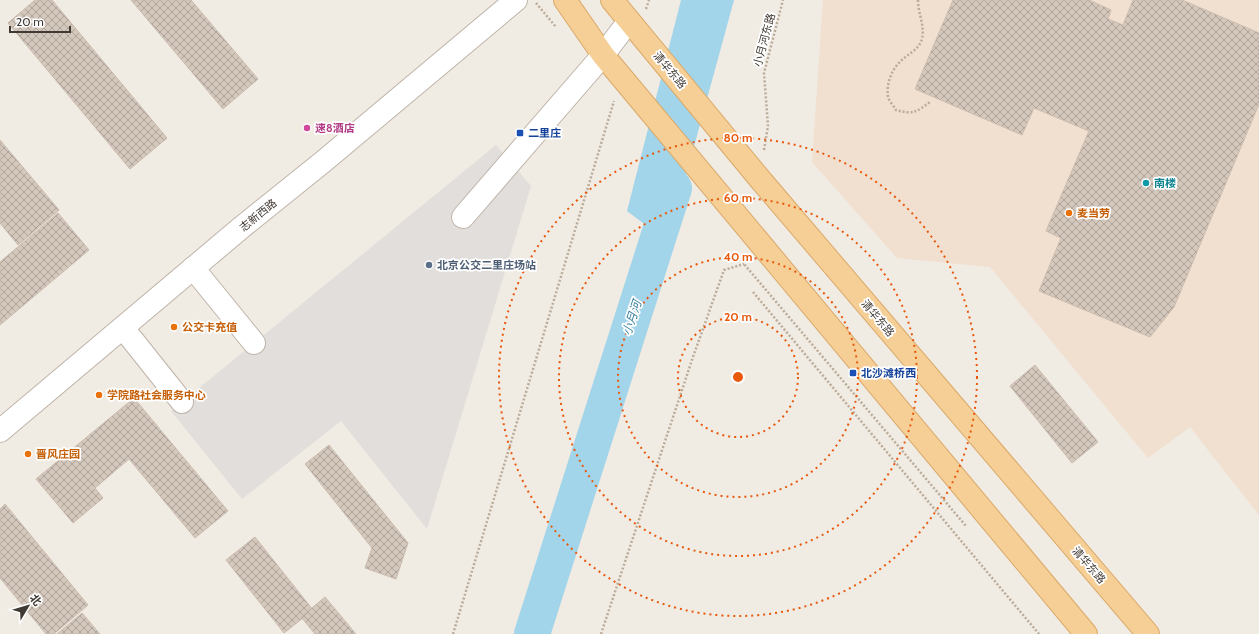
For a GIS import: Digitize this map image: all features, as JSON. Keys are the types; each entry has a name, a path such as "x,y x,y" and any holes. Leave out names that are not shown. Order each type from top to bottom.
{"main road":[{"path":"565,0 603,55 1086,634"},
{"name":"清华东路","path":"612,0 759,178 1148,634"}],"street":[{"name":"志新西路","path":"0,431 193,268 324,161 516,0"},
{"path":"463,217 603,55 633,26"},
{"path":"193,268 254,344"},
{"path":"123,328 182,402"}],"path":[{"path":"633,26 649,0"},
{"name":"小月河东路","path":"759,178 768,126 764,73 783,0"},
{"path":"918,0 923,22 922,40 915,51 902,59 894,69 888,83 888,98 896,110 909,113 919,110 930,102"},
{"path":"454,634 622,77"},
{"path":"742,252 744,264 970,531"},
{"path":"601,634 693,356 724,270 744,264"},
{"path":"753,292 1039,634"}],"shaded area":[{"path":"823,0 1259,0 1259,515 1190,427 1148,458 990,267 897,258 812,162"},
{"name":"北京公交二里庄场站","path":"496,145 531,186 427,529 341,421 242,499 171,411"}],"water":[{"path":"681,0 734,0 668,242 627,211"}],"building":[{"path":"35,0 52,0 167,138 130,169 8,23"},
{"path":"131,0 191,0 258,79 223,109"},
{"name":"南楼","path":"953,0 1089,0 1111,10 1108,19 1123,25 1133,0 1182,0 1259,33 1259,104 1174,307 1150,337 1039,291 1061,238 1046,231 1089,131 1034,108 1022,135 915,89"},
{"path":"0,140 59,210 18,245 0,223"},
{"path":"58,213 89,250 0,325 0,262"},
{"path":"1035,365 1098,442 1072,463 1010,386"},
{"path":"134,398 228,511 195,538 129,459 95,488 103,498 73,523 36,479"},
{"path":"329,445 408,543 396,579 365,568 372,548 305,464"},
{"path":"5,504 88,605 54,634 46,634 0,578 0,509"},
{"path":"255,537 313,610 284,633 226,560"},
{"path":"325,597 356,634 315,634 301,617"},
{"path":"82,613 100,634 57,634"}],"waterway":[{"name":"小月河","path":"532,634 674,188"}],"place":[{"name":"速8酒店","path":"307,128"},
{"name":"二里庄","path":"520,133"},
{"name":"南楼","path":"1146,183"},
{"name":"麦当劳","path":"1069,213"},
{"name":"北京公交二里庄场站","path":"429,265"},
{"name":"公交卡充值","path":"174,327"},
{"name":"北沙滩桥西","path":"853,373"},
{"name":"学院路社会服务中心","path":"99,395"},
{"name":"晋风庄园","path":"28,454"}]}
